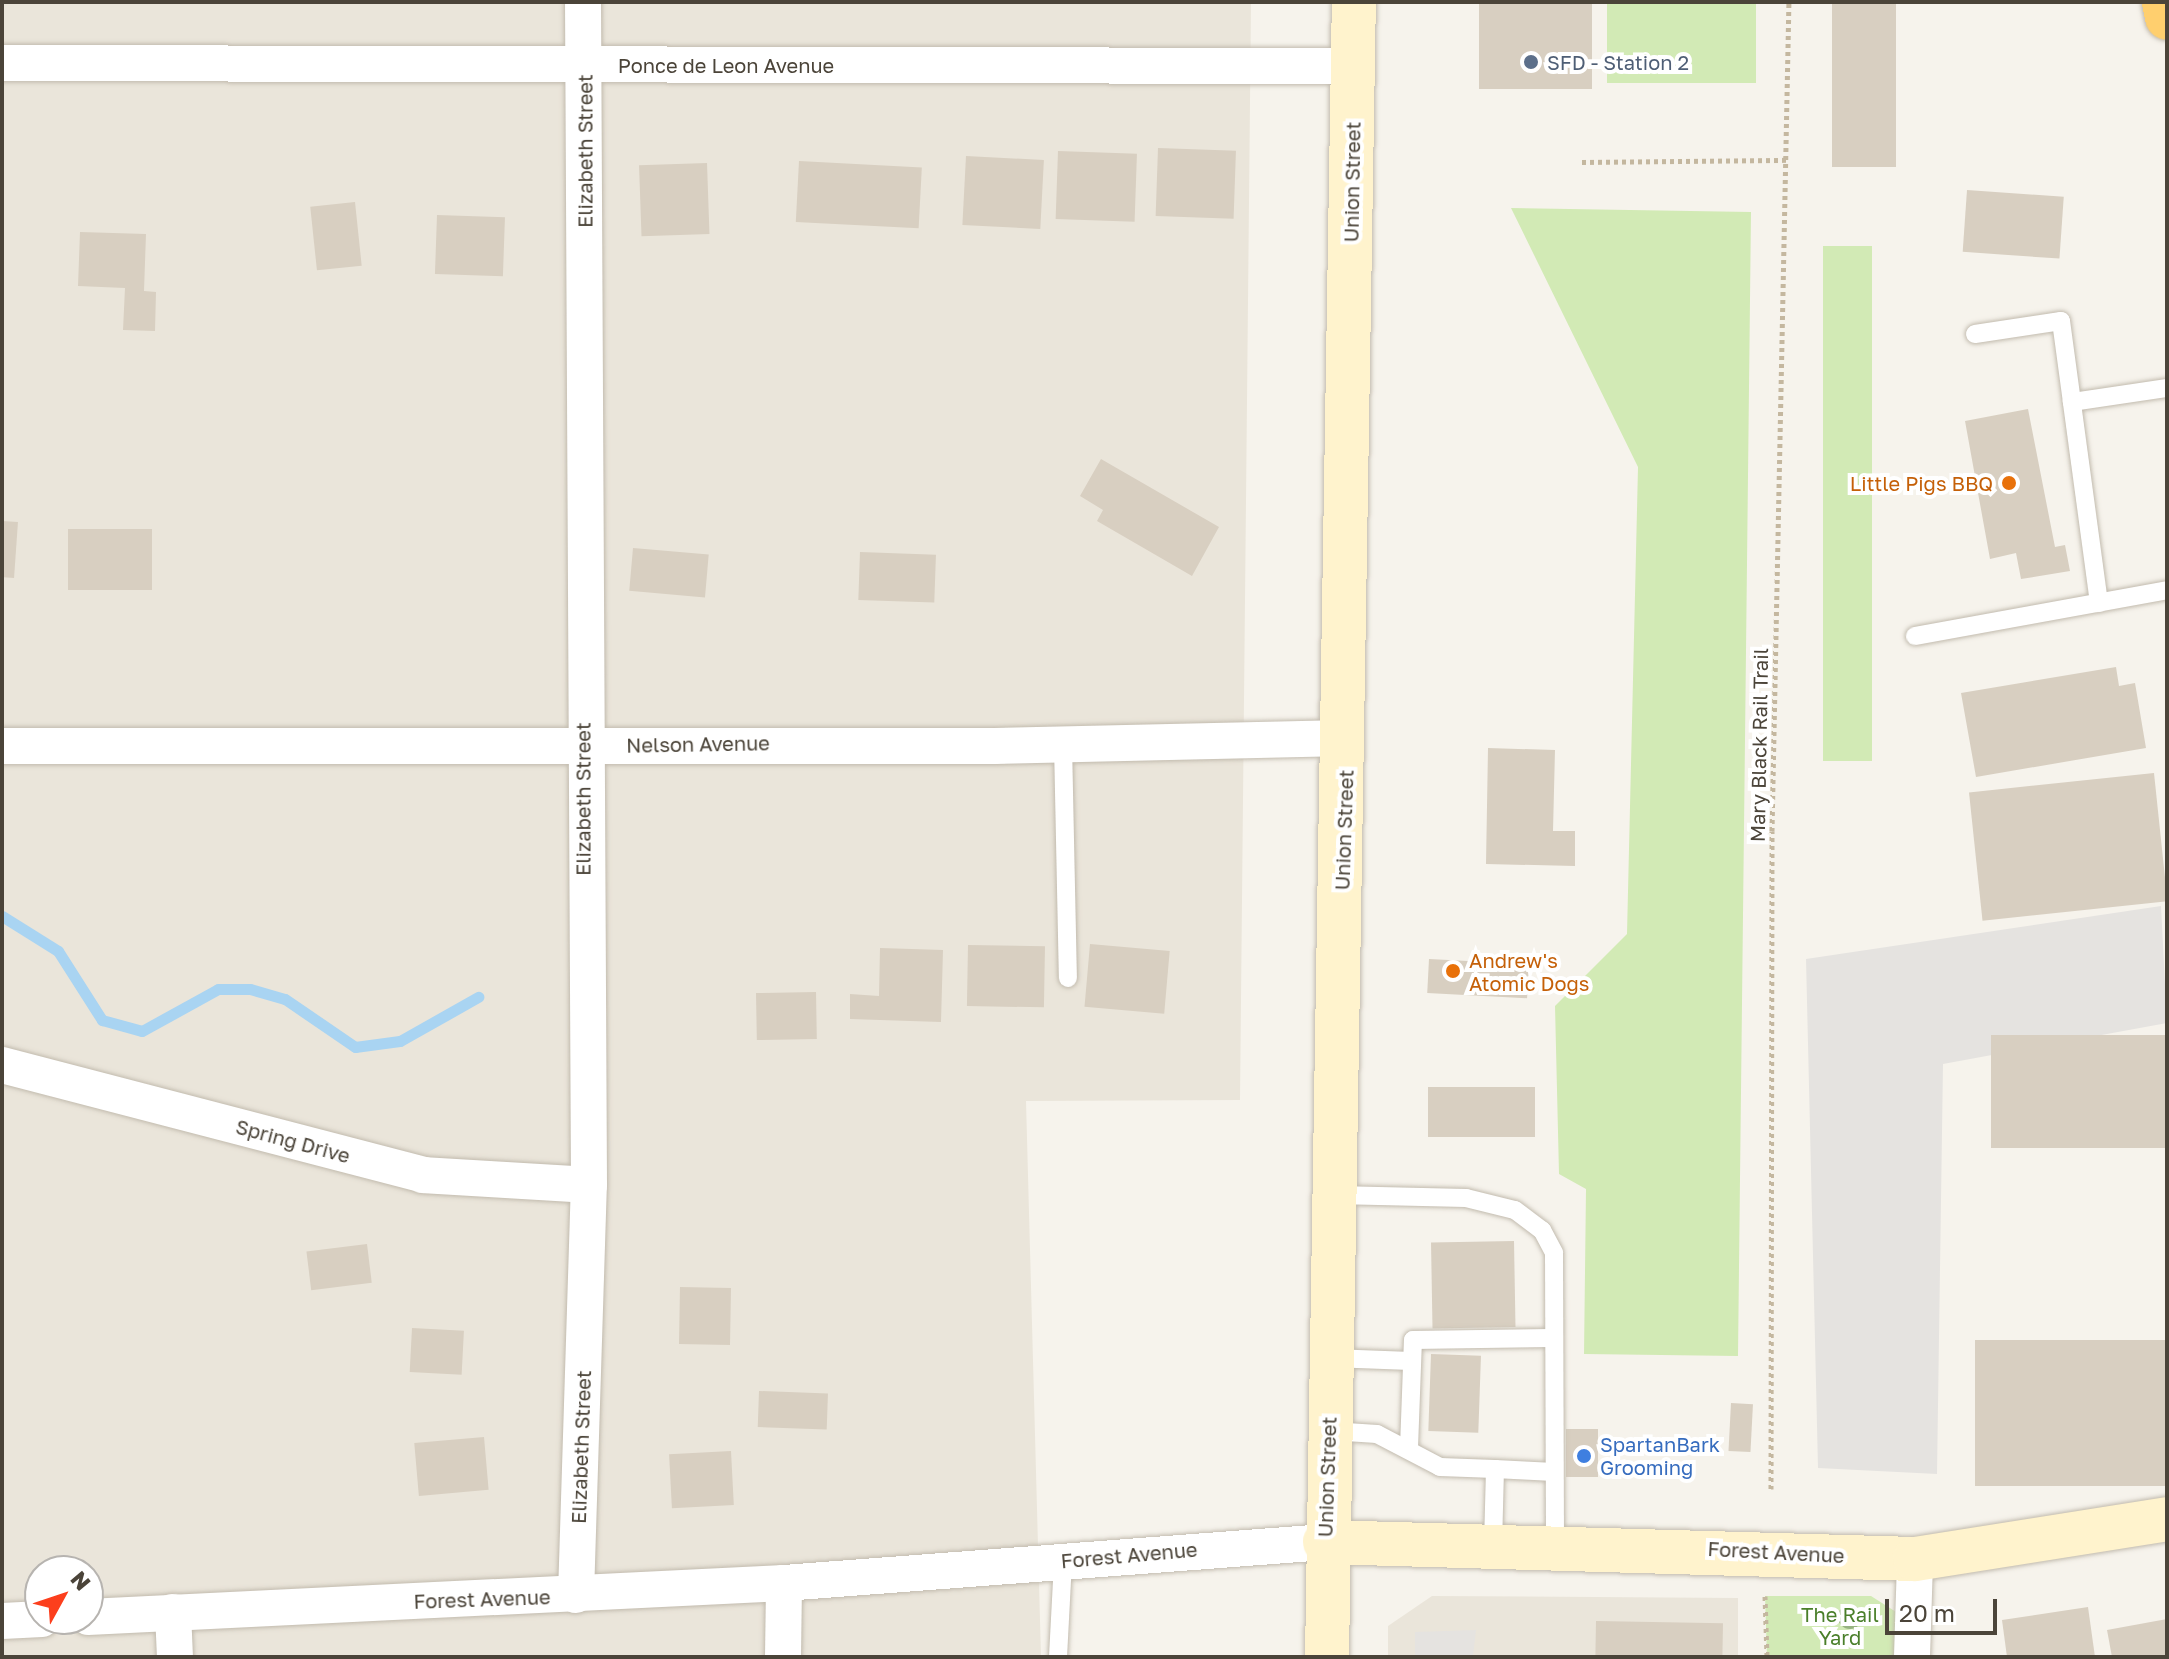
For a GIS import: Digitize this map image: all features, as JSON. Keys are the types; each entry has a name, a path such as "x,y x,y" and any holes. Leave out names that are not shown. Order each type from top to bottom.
{"highway":[{"path":"2164,2 2167,18"}],"main road":[{"name":"Union Street","path":"1327,1657 1325,1542 1346,738 1354,2"},
{"name":"Forest Avenue","path":"1325,1542 1555,1546 1915,1559 2167,1519"}],"street":[{"name":"Elizabeth Street","path":"576,1595 589,1185 583,745 583,2"},
{"name":"Ponce de Leon Avenue","path":"2,63 1353,66"},
{"name":"Nelson Avenue","path":"2,746 1063,744 1346,738"},
{"name":"Spring Drive","path":"2,1065 423,1175 589,1185"},
{"name":"Forest Avenue","path":"104,1616 784,1583 1325,1542"},
{"path":"1912,1657 1915,1559"},
{"path":"783,1657 784,1583"},
{"path":"173,1612 175,1657"},
{"path":"2,1621 24,1620"}],"lane":[{"path":"1975,334 2061,321 2099,603"},
{"path":"2072,402 2167,388"},
{"path":"1915,636 2167,590"},
{"path":"1063,744 1068,978"},
{"path":"1335,1195 1466,1198 1515,1210 1542,1230 1554,1253 1550,1338 1555,1546"},
{"path":"1409,1448 1411,1361 1421,1335 1550,1338"},
{"path":"1331,1358 1411,1361"},
{"path":"1328,1431 1377,1434 1409,1448 1440,1467 1554,1472"},
{"path":"1493,1546 1495,1469"},
{"path":"1058,1657 1063,1561"}],"path":[{"name":"Mary Black Rail Trail","path":"1771,1489 1772,831 1789,2"},
{"path":"1582,162 1788,160"},
{"path":"1765,1596 1767,1657"}],"shaded area":[{"path":"2,2 1251,2 1240,1100 1026,1101 1041,1657 2,1657"},
{"path":"2161,906 2167,1023 1943,1064 1937,1474 1818,1468 1806,959"},
{"path":"1432,1596 1738,1598 1738,1657 1388,1657 1388,1626"},
{"path":"1476,1630 1473,1656 1565,1657 1415,1657 1415,1632"}],"green space":[{"path":"1607,2 1756,2 1756,83 1607,83"},
{"path":"1511,208 1751,212 1738,1356 1584,1354 1586,1189 1559,1174 1555,1006 1627,934 1638,467"},
{"path":"1823,246 1872,246 1872,761 1823,761"},
{"name":"The Rail Yard","path":"1765,1596 1871,1596 1915,1624 1912,1657 1767,1657"}],"building":[{"name":"SFD - Station 2","path":"1479,2 1592,2 1592,89 1479,89"},
{"path":"1832,2 1896,2 1896,167 1832,167"},
{"path":"1158,148 1236,151 1234,219 1156,216"},
{"path":"1058,151 1137,154 1135,222 1056,219"},
{"path":"966,156 1044,160 1040,229 962,225"},
{"path":"799,161 922,167 919,228 796,222"},
{"path":"707,163 709,234 642,236 639,165"},
{"path":"1967,190 2064,197 2059,259 1963,252"},
{"path":"355,202 362,266 317,270 310,207"},
{"path":"437,215 505,217 503,276 435,274"},
{"path":"80,232 146,234 144,291 156,292 155,331 123,330 125,288 78,286"},
{"name":"Little Pigs BBQ","path":"2028,409 2055,547 2065,545 2070,571 2021,579 2016,553 1990,559 1965,421"},
{"path":"1101,459 1219,527 1192,576 1097,521 1103,510 1080,496"},
{"path":"2,521 18,522 14,578 2,577"},
{"path":"68,529 152,529 152,590 68,590"},
{"path":"633,548 709,555 705,597 629,591"},
{"path":"860,552 936,555 934,603 858,600"},
{"path":"2116,667 2119,686 2135,683 2146,748 1976,777 1961,693"},
{"path":"1488,748 1555,750 1553,831 1575,831 1575,866 1486,864"},
{"path":"2154,773 2167,901 1983,921 1969,792"},
{"path":"1090,944 1170,951 1164,1014 1085,1007"},
{"path":"968,945 1045,946 1044,1007 967,1006"},
{"path":"880,948 943,950 941,1022 850,1019 850,994 879,996"},
{"path":"1429,959 1529,964 1527,998 1427,993"},
{"path":"816,992 817,1039 757,1040 756,993"},
{"path":"1991,1035 2167,1035 2167,1148 1991,1148"},
{"path":"1428,1087 1535,1087 1535,1137 1428,1137"},
{"path":"1514,1241 1516,1327 1433,1328 1431,1242"},
{"path":"367,1244 372,1283 311,1290 306,1251"},
{"path":"680,1287 731,1288 730,1345 679,1344"},
{"path":"412,1328 464,1331 462,1375 410,1372"},
{"path":"1975,1340 2167,1340 2167,1486 1975,1486"},
{"path":"1431,1354 1481,1356 1478,1433 1428,1431"},
{"path":"759,1391 828,1393 827,1429 758,1427"},
{"path":"1731,1403 1753,1404 1750,1452 1728,1451"},
{"path":"1566,1429 1598,1429 1598,1477 1566,1477"},
{"path":"484,1437 489,1490 419,1496 414,1443"},
{"path":"731,1451 734,1505 672,1508 669,1454"},
{"path":"2088,1607 2095,1657 2007,1657 2002,1620"},
{"path":"2167,1619 2167,1657 2112,1657 2107,1630"},
{"path":"1596,1621 1723,1623 1722,1657 1595,1657"}],"waterway":[{"path":"2,916 58,951 102,1020 142,1031 218,989 250,989 285,999 355,1047 400,1041 478,997"}],"place":[{"name":"SFD - Station 2","path":"1531,62"},
{"name":"Little Pigs BBQ","path":"2009,483"},
{"name":"Andrew's Atomic Dogs","path":"1453,971"},
{"name":"SpartanBark Grooming","path":"1584,1456"}]}
